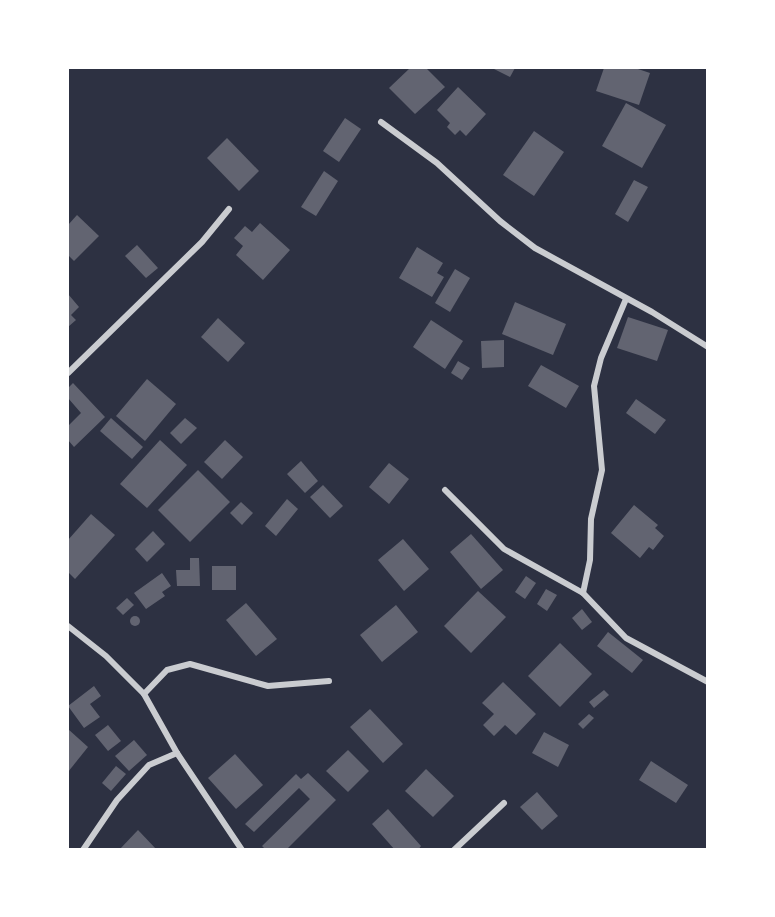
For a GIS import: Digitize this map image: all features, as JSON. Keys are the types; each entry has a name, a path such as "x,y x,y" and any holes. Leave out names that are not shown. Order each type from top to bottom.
{"street":[{"path":"381,122 437,163 535,248 708,347"},
{"path":"68,373 202,242 229,209"},
{"path":"583,593 590,560 591,519 602,470 594,386 601,358 626,299"},
{"path":"445,490 504,549 583,593 626,638 708,682"},
{"path":"68,626 106,656 144,694 177,753 242,849"},
{"path":"144,694 167,670 190,664 268,686 329,681"},
{"path":"83,849 117,800 149,765 177,753"},
{"path":"454,849 504,803"}],"building":[{"path":"410,68 426,68 445,87 415,114 389,88"},
{"path":"492,68 515,68 510,77"},
{"path":"604,68 635,68 650,73 639,105 596,91"},
{"path":"458,87 486,114 466,136 460,130 455,135 447,127 450,123 437,110"},
{"path":"626,103 666,125 642,168 602,146"},
{"path":"345,118 361,129 339,162 323,151"},
{"path":"534,131 564,152 534,196 503,175"},
{"path":"227,138 259,171 239,191 207,158"},
{"path":"324,171 338,181 316,216 301,207"},
{"path":"634,180 648,187 628,222 615,214"},
{"path":"77,215 99,236 74,261 68,255 68,225"},
{"path":"260,223 290,250 263,280 236,255 243,246 234,238 245,226 252,232"},
{"path":"137,245 158,268 146,278 125,256"},
{"path":"417,247 443,263 437,273 444,277 432,297 399,278"},
{"path":"455,269 470,278 450,312 435,303"},
{"path":"68,294 79,307 71,315 76,320 68,327"},
{"path":"515,302 566,324 553,355 502,334"},
{"path":"628,317 668,330 657,361 617,348"},
{"path":"218,318 245,343 228,362 201,337"},
{"path":"431,320 463,341 445,369 413,347"},
{"path":"504,340 504,367 482,368 481,341"},
{"path":"458,361 470,368 462,380 451,373"},
{"path":"541,365 579,386 566,408 528,386"},
{"path":"147,379 176,404 145,441 116,416"},
{"path":"73,383 105,417 74,447 68,440 68,426 81,413 68,398 68,388"},
{"path":"636,399 666,420 655,434 626,413"},
{"path":"111,418 143,447 132,459 100,431"},
{"path":"185,418 197,428 181,444 170,433"},
{"path":"160,440 187,465 147,508 120,484"},
{"path":"225,440 243,457 222,479 204,462"},
{"path":"301,461 318,481 305,493 287,474"},
{"path":"389,463 409,479 389,504 369,487"},
{"path":"198,470 230,502 190,542 158,510"},
{"path":"323,485 343,506 330,518 310,497"},
{"path":"287,499 298,509 276,536 265,526"},
{"path":"241,502 253,513 242,525 230,513"},
{"path":"634,505 658,525 655,528 664,536 653,550 649,547 640,558 611,533"},
{"path":"91,514 115,535 75,579 68,572 68,540"},
{"path":"153,531 165,544 147,562 135,549"},
{"path":"471,534 503,570 481,589 450,552"},
{"path":"403,539 429,569 404,591 378,560"},
{"path":"190,558 199,558 200,586 177,586 176,570 190,570"},
{"path":"212,566 236,566 236,590 212,590"},
{"path":"162,573 171,586 162,592 165,596 146,609 134,593"},
{"path":"526,576 536,583 525,599 515,592"},
{"path":"546,589 557,595 547,611 537,604"},
{"path":"478,591 506,617 471,653 444,626"},
{"path":"127,598 134,605 123,615 116,608"},
{"path":"246,603 277,639 256,656 226,620"},
{"path":"396,605 418,632 382,662 360,635"},
{"path":"582,609 592,622 582,630 572,618"},
{"path":"135,616 140,621 135,626 130,621"},
{"path":"608,632 643,660 632,673 597,646"},
{"path":"560,643 592,674 560,707 528,676"},
{"path":"503,682 536,714 516,735 505,725 494,736 483,725 494,714 482,703"},
{"path":"94,686 101,696 90,704 100,717 84,728 68,706"},
{"path":"604,690 609,695 594,708 589,702"},
{"path":"370,709 403,744 383,763 350,727"},
{"path":"589,714 594,718 583,729 578,724"},
{"path":"108,725 121,741 108,751 95,735"},
{"path":"68,729 88,747 68,772"},
{"path":"544,732 569,745 558,767 532,753"},
{"path":"134,740 147,755 129,771 115,756"},
{"path":"348,750 369,771 348,792 326,771"},
{"path":"235,754 263,785 236,809 208,778"},
{"path":"651,761 688,785 676,803 639,780"},
{"path":"116,766 126,774 111,791 102,783"},
{"path":"426,769 454,796 433,817 405,791"},
{"path":"308,773 336,800 286,850 266,850 262,846 310,799 299,788 254,832 245,824 296,774 301,779"},
{"path":"537,792 558,816 542,830 520,807"},
{"path":"388,809 421,846 418,850 395,850 372,824"},
{"path":"138,830 157,850 119,850"}]}
